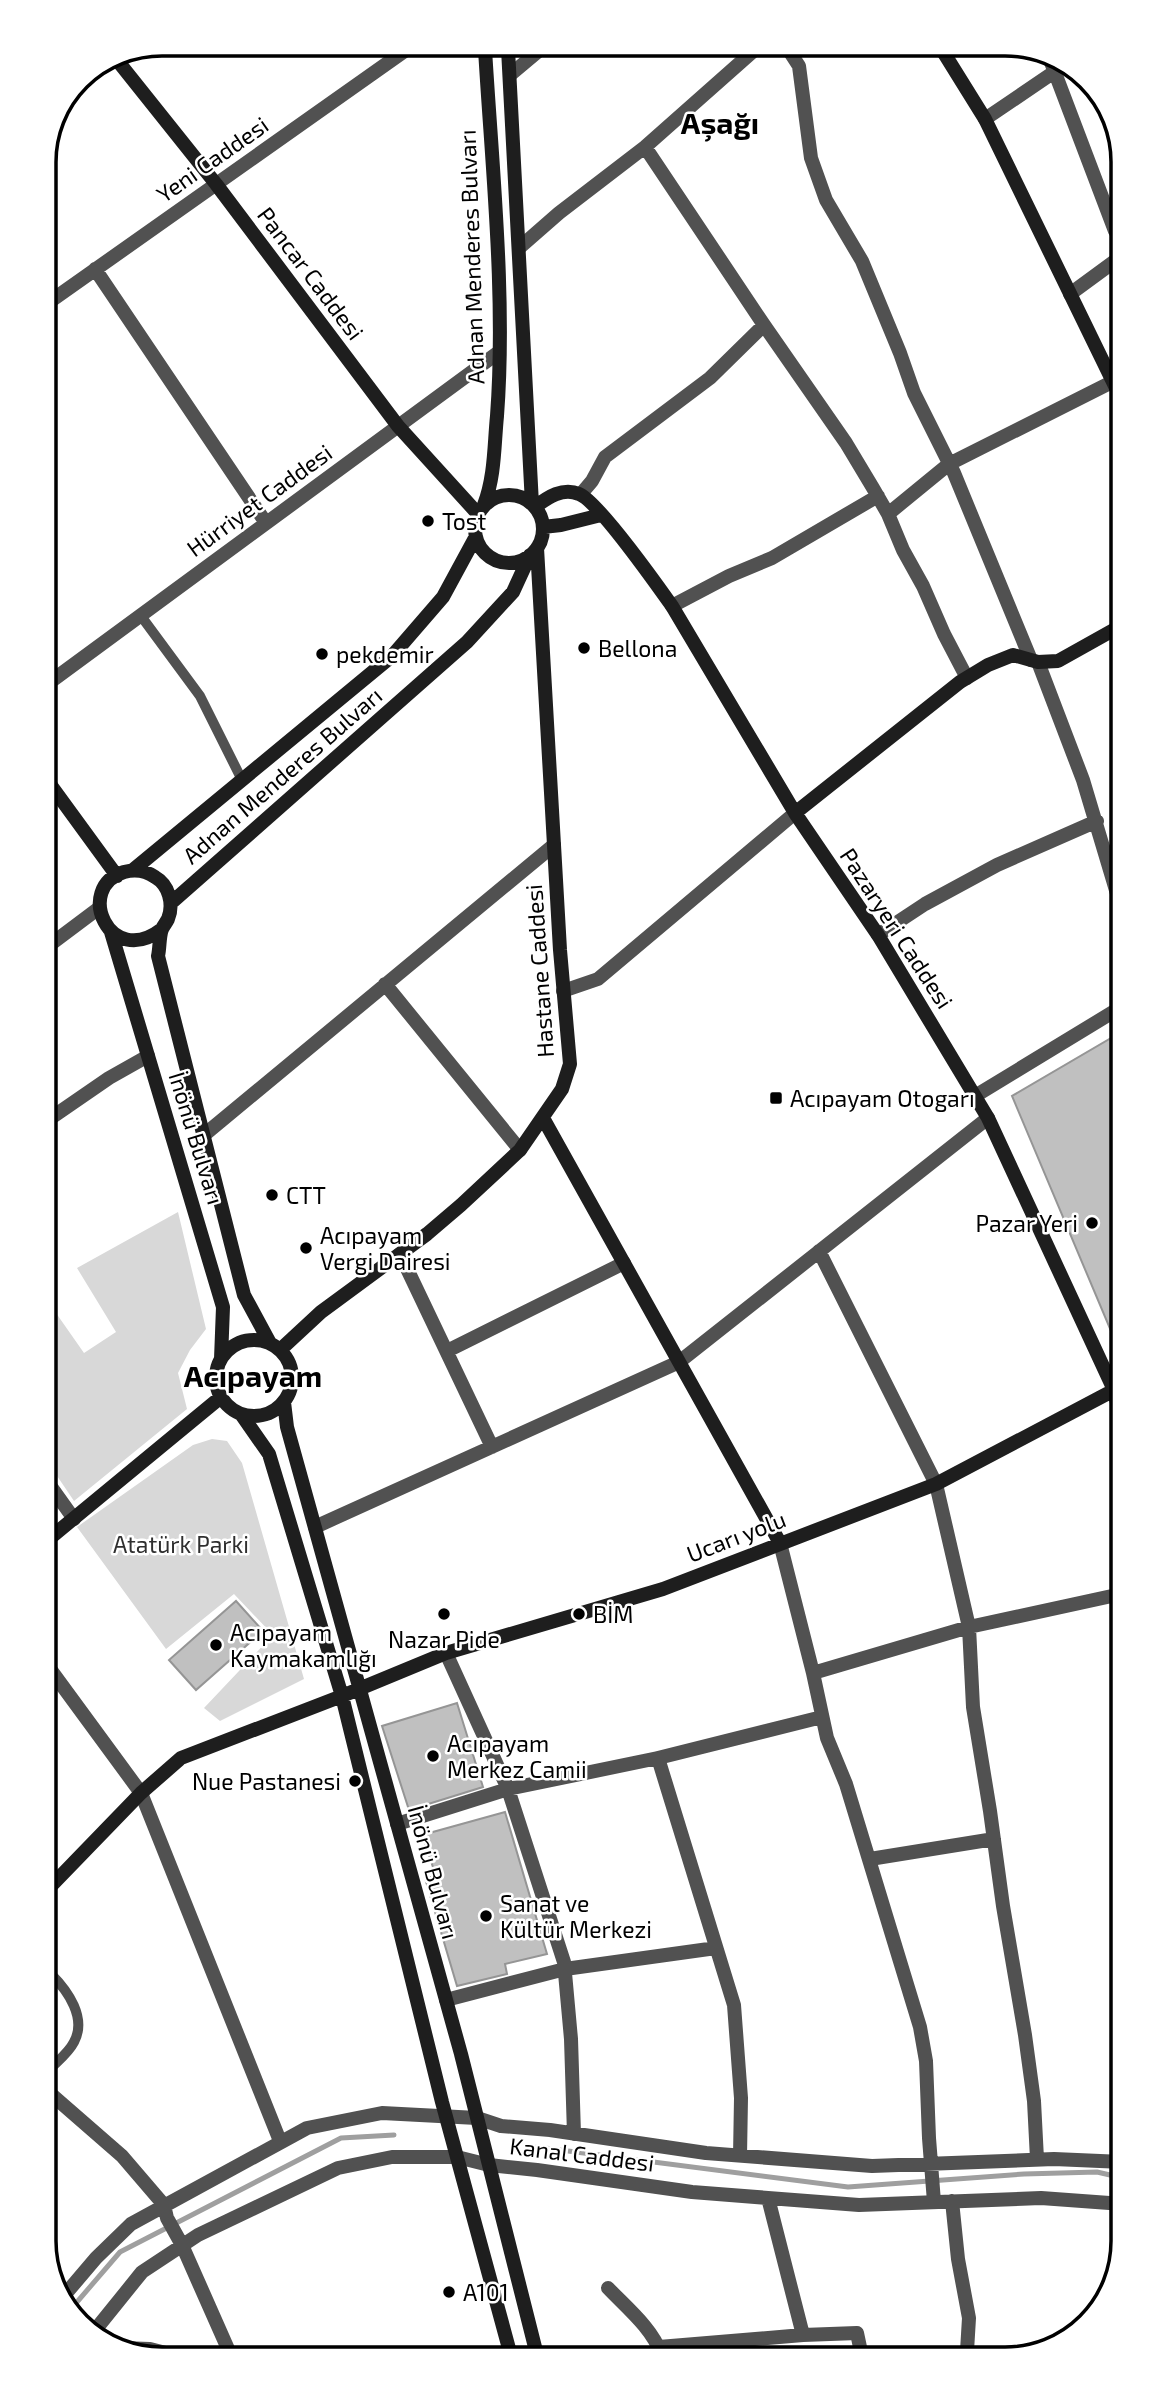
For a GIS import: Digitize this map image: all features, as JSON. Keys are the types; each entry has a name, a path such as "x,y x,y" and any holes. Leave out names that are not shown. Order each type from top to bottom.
{"street":[{"name":"Yeni Caddesi","path":"56,297 397,56"},
{"name":"Adnan Menderes Bulvarı","path":"481,510 491,485 499,390 499,300 485,56"},
{"name":"Adnan Menderes Bulvarı","path":"509,56 533,506"},
{"path":"510,75 532,56"},
{"path":"519,248 559,213 645,147 748,56"},
{"path":"792,56 799,66 811,158 826,200 862,261 914,393 949,464 1035,661 1097,821 1111,872"},
{"path":"946,56 985,119 1111,379"},
{"name":"Pancar Caddesi","path":"120,64 216,184 398,426 481,510"},
{"path":"985,119 1057,70"},
{"path":"1063,74 1111,219"},
{"path":"645,147 846,443 888,514 903,550 967,678"},
{"path":"1070,294 1111,264"},
{"path":"95,269 266,523"},
{"path":"533,506 560,493 571,491 581,494 592,481 605,457 710,377 764,325"},
{"name":"Hürriyet Caddesi","path":"56,678 499,352"},
{"path":"888,514 949,464 1111,386"},
{"name":"Pazaryeri Caddesi","path":"581,494 590,500 672,606 795,813 878,935 975,1096 1111,1376"},
{"path":"517,496 533,506 543,527 534,551 521,561 499,562 480,548 475,538 474,526 481,510 494,498 517,496"},
{"path":"672,606 729,576 772,558 878,496"},
{"path":"543,527 601,514"},
{"name":"Adnan Menderes Bulvarı","path":"133,870 393,656 443,597 475,538"},
{"name":"Adnan Menderes Bulvarı","path":"171,903 467,642 513,592 534,551"},
{"name":"Hastane Caddesi","path":"275,1346 400,1254 461,1205 520,1150 562,1089 570,1064 534,551"},
{"path":"563,991 598,979 795,813 967,678 1013,655 1035,661 1058,662 1111,631"},
{"path":"56,792 117,876"},
{"path":"878,935 925,904 997,864 1097,821"},
{"path":"204,1135 554,845"},
{"path":"133,870 147,872 159,879 167,890 171,903 169,917 162,929 151,938 137,942 123,940 111,932 103,921 99,908 101,894 108,882 133,870"},
{"path":"56,940 99,908"},
{"name":"İnönü Bulvarı","path":"162,929 158,956 244,1295 275,1346"},
{"name":"İnönü Bulvarı","path":"111,932 223,1307 221,1359"},
{"path":"385,984 520,1150"},
{"path":"975,1096 1111,1013"},
{"path":"56,1114 109,1078 148,1056"},
{"path":"543,1118 780,1543 827,1738 846,1784 920,2027 926,2061 934,2198"},
{"path":"315,1527 679,1362 988,1118"},
{"path":"819,1251 936,1484 969,1627 973,1707 1025,2035 1034,2101 1037,2160"},
{"path":"400,1254 492,1447"},
{"path":"447,1351 624,1263"},
{"path":"259,1340 275,1346 287,1358 293,1381 284,1402 275,1410 252,1417 229,1407 216,1385 216,1372 221,1359 237,1344 259,1340"},
{"name":"Ucarı yolu","path":"56,1881 141,1793 181,1758 446,1653 663,1589 936,1484 1111,1392"},
{"path":"56,1533 221,1397"},
{"name":"İnönü Bulvarı","path":"284,1402 287,1427 446,2000 535,2347"},
{"name":"İnönü Bulvarı","path":"241,1414 269,1454 342,1696 446,2117 509,2347"},
{"path":"56,1494 74,1519"},
{"path":"813,1673 969,1627 1111,1596"},
{"path":"446,1653 508,1788 565,1969 571,2039 574,2134"},
{"path":"56,1677 141,1793 280,2141"},
{"path":"397,1824 508,1788 658,1758 822,1717"},
{"path":"658,1758 734,2006 741,2098 740,2155"},
{"path":"870,1859 994,1839"},
{"path":"446,2000 565,1969 716,1948"},
{"path":"56,2098 122,2156 165,2212 227,2347"},
{"path":"56,2114 67,2108"},
{"name":"Kanal Caddesi","path":"69,2290 96,2258 131,2224 165,2212 280,2141 307,2128 382,2113 477,2119 501,2126 740,2155 872,2166 931,2166 1037,2160 1111,2162"},
{"name":"Kanal Caddesi","path":"99,2326 142,2272 198,2235 338,2168 392,2157 457,2157 488,2165 537,2169 692,2192 859,2205 934,2198 952,2201 1041,2198 1111,2203"},
{"path":"768,2198 803,2335"},
{"path":"952,2201 958,2259 969,2318 967,2347"},
{"path":"608,2288 635,2316 657,2347"},
{"path":"696,2347 803,2335 857,2333 860,2347"}],"lane":[{"path":"141,616 200,696 242,780"},
{"path":"56,1979 76,2010 80,2029 73,2045 56,2063"}],"green space":[{"path":"178,1212 206,1329 190,1350 178,1373 187,1409 74,1501 56,1474 56,1313 84,1353 116,1332 77,1268"},
{"name":"Atatürk Parki","path":"212,1439 227,1441 242,1463 304,1679 220,1721 204,1708 273,1635 234,1594 166,1649 77,1527 193,1445"}],"building":[{"name":"Pazar Yeri","path":"1111,1038 1111,1331 1012,1096"},
{"name":"Acıpayam Kaymakamlığı","path":"236,1601 263,1631 196,1690 169,1660"},
{"name":"Acıpayam Merkez Camii","path":"457,1703 483,1787 409,1810 382,1726"},
{"name":"Sanat ve Kültür Merkezi","path":"505,1812 547,1954 505,1964 507,1974 457,1986 425,1878 436,1876 422,1835"}],"waterway":[{"path":"76,2303 120,2252 341,2138 394,2135"},
{"path":"537,2147 848,2187 1024,2174 1097,2172 1111,2175"}],"place":[{"name":"Tost","path":"428,521"},
{"name":"Bellona","path":"584,648"},
{"name":"pekdemir","path":"322,654"},
{"name":"Acıpayam Otogarı","path":"776,1098"},
{"name":"CTT","path":"272,1195"},
{"name":"Pazar Yeri","path":"1092,1223"},
{"name":"Acıpayam Vergi Dairesi","path":"306,1248"},
{"name":"Nazar Pide","path":"444,1614"},
{"name":"BİM","path":"579,1614"},
{"name":"Acıpayam Kaymakamlığı","path":"216,1645"},
{"name":"Acıpayam Merkez Camii","path":"433,1756"},
{"name":"Nue Pastanesi","path":"355,1781"},
{"name":"Sanat ve Kültür Merkezi","path":"486,1916"},
{"name":"A101","path":"449,2292"}],"district":[{"name":"Aşağı","path":"720,122"},
{"name":"Acıpayam","path":"253,1375"}]}
